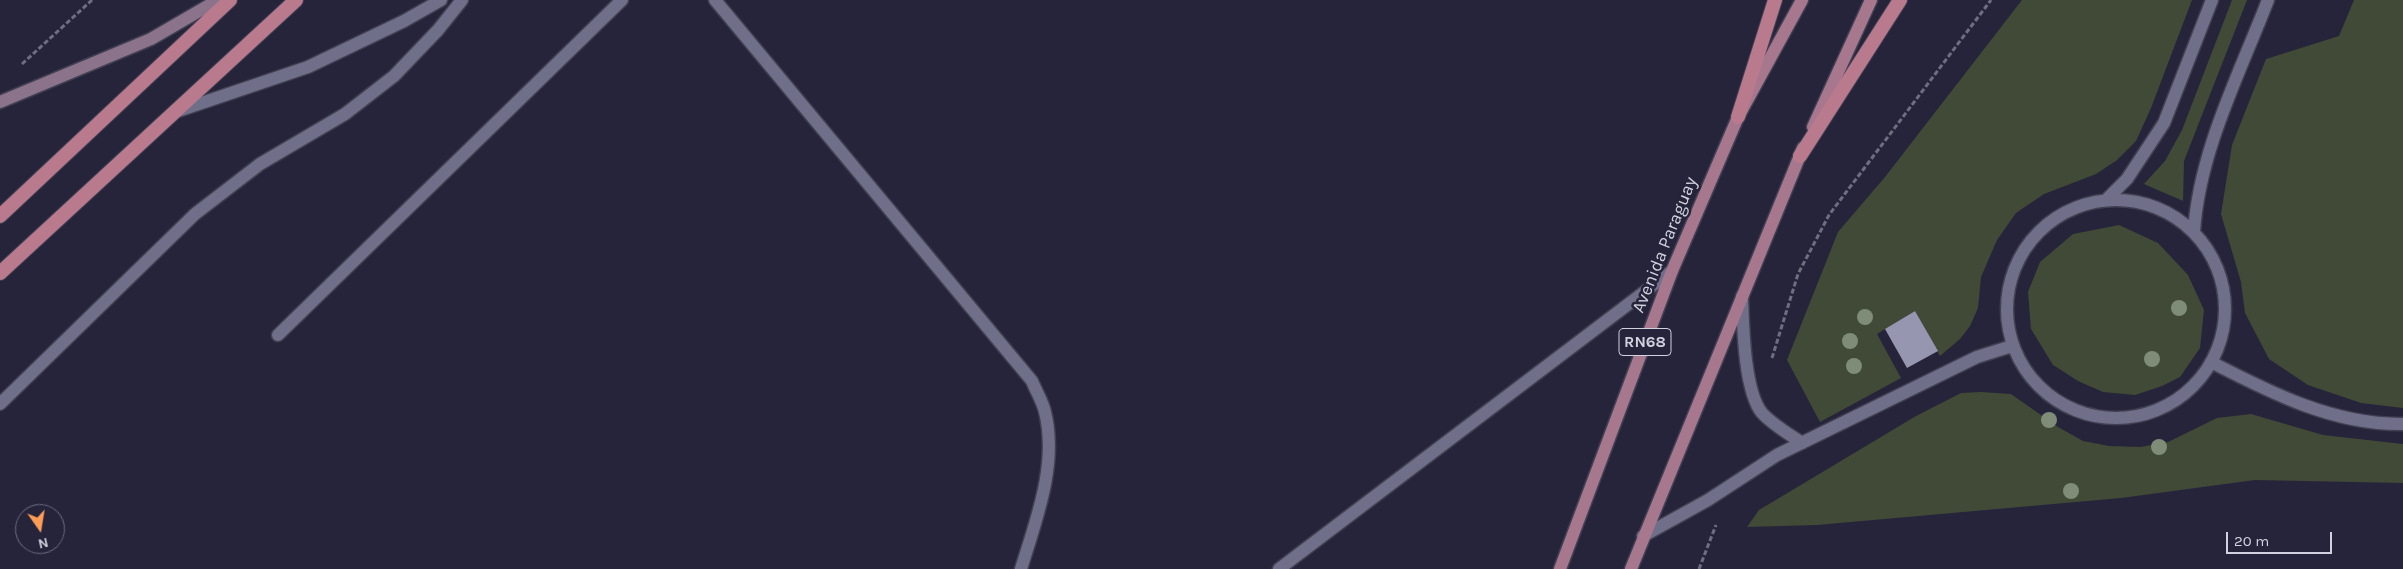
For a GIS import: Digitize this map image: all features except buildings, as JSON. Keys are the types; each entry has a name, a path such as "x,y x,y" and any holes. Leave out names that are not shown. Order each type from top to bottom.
{"highway":[{"path":"0,216 230,0"},
{"path":"0,273 296,0"},
{"path":"1738,117 1775,0"},
{"path":"1800,156 1900,0"}],"main road":[{"path":"0,102 151,39 218,0"},
{"name":"Avenida Paraguay","path":"1560,569 1672,271 1738,117 1802,0"},
{"path":"1631,569 1800,156 1871,0"}],"street":[{"path":"173,112 308,67 404,22 442,0"},
{"path":"0,404 195,214 260,164 345,114 394,76 438,30 462,0"},
{"path":"278,335 622,0"},
{"path":"715,0 1032,381 1045,411 1050,450 1039,512 1021,569"},
{"path":"2106,200 2127,179 2164,123 2212,0"},
{"path":"2194,232 2196,205 2209,152 2268,0"},
{"path":"2106,200 2131,201 2154,206 2176,217 2194,232 2209,251 2219,272 2224,294 2225,318 2221,341 2211,362 2195,385 2173,402 2148,413 2121,418 2093,416 2067,407 2044,392 2025,371 2012,346 2007,322 2007,297 2012,273 2023,250 2039,231 2059,216 2082,205 2106,200"},
{"path":"1278,569 1672,271"},
{"path":"1742,296 1752,393 1762,412 1780,428 1802,443"},
{"path":"1643,536 1708,500 1776,455 1977,357 2012,346"},
{"path":"2211,362 2260,387 2307,407 2355,420 2403,424"}],"path":[{"path":"21,64 92,0"},
{"path":"1758,404 1798,274 1830,215 1992,0"}],"green space":[{"path":"2022,0 2192,0 2151,108 2136,141 2117,160 2096,174 2044,194 2016,213 1997,240 1981,277 1978,308 1970,326 1960,339 1940,356 1915,311 1877,334 1901,378 1820,422 1787,360 1838,232 1885,177"},
{"path":"2232,0 2247,0 2184,161 2183,201 2144,184 2165,161 2182,130"},
{"path":"2354,0 2403,0 2403,408 2361,403 2308,385 2269,359 2245,313 2241,282 2221,214 2232,145 2266,59 2339,36"},
{"path":"2119,225 2158,243 2188,275 2204,310 2200,348 2180,377 2162,386 2135,395 2103,392 2078,381 2053,365 2031,329 2028,292 2040,262 2073,234"},
{"path":"1961,393 2011,394 2058,427 2083,441 2109,446 2140,447 2168,442 2217,418 2251,414 2323,435 2403,444 2403,483 2255,480 2121,498 1817,525 1747,527 1759,510 1916,416"}]}
